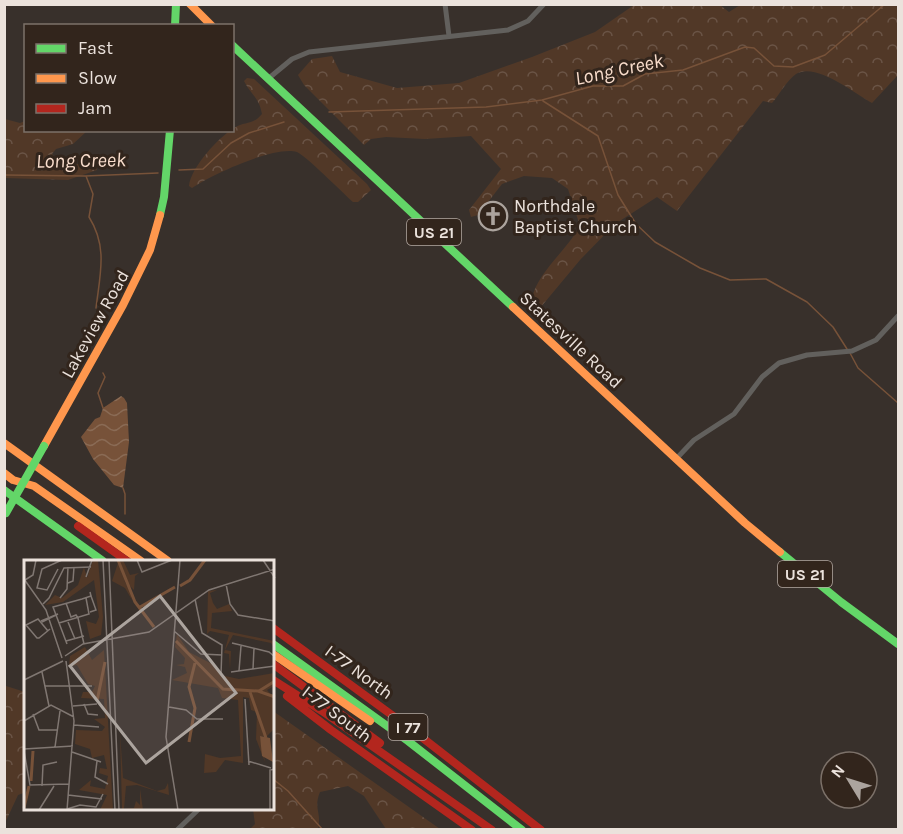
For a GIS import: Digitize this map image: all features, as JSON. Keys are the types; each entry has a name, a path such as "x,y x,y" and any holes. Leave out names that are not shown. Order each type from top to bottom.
{"main road":[{"path":"175,24 176,4"},
{"path":"190,4 210,24"},
{"name":"Statesville Road","path":"234,47 782,555 898,644"},
{"name":"Lakeview Road","path":"5,515 123,305 150,250 164,197 170,132"},
{"path":"4,443 167,560"},
{"path":"4,465 17,473 30,492 46,499 139,560"},
{"path":"4,474 23,483"},
{"path":"4,490 102,560"},
{"path":"46,499 126,560"},
{"name":"I-77 North","path":"274,629 415,732 541,830"},
{"name":"I 77","path":"274,645 446,769 522,830"},
{"path":"274,655 429,763 446,769"},
{"path":"274,665 436,785 449,800"},
{"name":"I 77","path":"274,683 322,711 492,830"},
{"name":"I-77 South","path":"274,683 331,730 472,830"}],"street":[{"path":"445,4 449,36"},
{"path":"269,78 292,59 309,52 491,33 515,28 528,21 544,4"},
{"path":"676,459 694,440 734,414 762,377 779,363 807,355 852,351 876,340 898,316"},
{"path":"177,830 198,810"}],"green space":[{"path":"634,5 720,5 729,12 740,5 898,5 898,75 872,103 824,75 804,71 796,74 772,103 763,101 677,211 657,197 615,224 580,260 540,308 532,299 539,280 580,226 568,189 552,178 524,176 502,184 478,215 471,217 469,210 501,169 471,136 425,139 386,137 371,139 364,145 304,85 298,75 312,59 332,56 340,72 397,88 459,83 595,32"},
{"path":"247,78 254,79 371,190 358,202 353,202 301,155 287,151 243,162 192,188 189,186 200,162 220,139 229,132 234,132 234,128 252,122 262,114 257,100 244,81"},
{"path":"5,119 20,123 24,121 24,132 86,132 73,144 56,149 52,154 60,163 96,165 97,170 68,180 5,178"},
{"path":"6,686 24,692 24,793 18,795 5,823"},
{"path":"274,712 440,829 386,829 364,796 348,786 320,792 317,803 318,829 250,829 255,824 253,810 274,810"}],"water":[{"path":"121,396 127,403 129,442 123,488 114,485 93,459 81,437 95,419 100,417 103,408"}],"waterway":[{"name":"Long Creek","path":"329,112 486,107 542,100 593,86 623,86 645,74 683,70 745,47 754,48 774,66 793,67 825,55 885,4"},
{"path":"543,101 598,136 618,195 636,224 655,242 700,268 730,280 766,279 807,302 833,327 847,349"},
{"name":"Long Creek","path":"179,170 203,169 231,143 249,133 284,122"},
{"name":"Long Creek","path":"4,175 85,176 158,173"},
{"path":"86,176 93,194 89,217 95,228 101,250 101,272 96,308"},
{"path":"88,349 86,338 93,322"},
{"path":"850,353 858,368 898,403"},
{"path":"103,373 105,377 98,393 103,408"},
{"path":"123,488 125,514"},
{"path":"274,780 288,791 323,830"}],"traffic: fast":[{"path":"175,24 176,4"},
{"path":"234,47 513,307"},
{"path":"160,215 164,197 170,132"},
{"path":"6,513 44,446"},
{"path":"4,490 102,560"},
{"path":"780,552 841,602 898,644"},
{"path":"274,645 408,741 522,830"}],"traffic: slow":[{"path":"190,4 210,24"},
{"path":"44,446 123,305 150,250 160,215"},
{"path":"513,307 745,523 780,552"},
{"path":"4,443 167,560"},
{"path":"4,473 13,480 34,486 140,560"},
{"path":"274,655 370,721"}],"traffic: jam":[{"path":"78,526 126,560"},
{"path":"274,629 415,732 541,830"},
{"path":"274,665 380,743"},
{"path":"274,681 322,711 492,830"},
{"path":"287,696 472,830"}],"place":[{"name":"Northdale Baptist Church","path":"493,216"}]}
